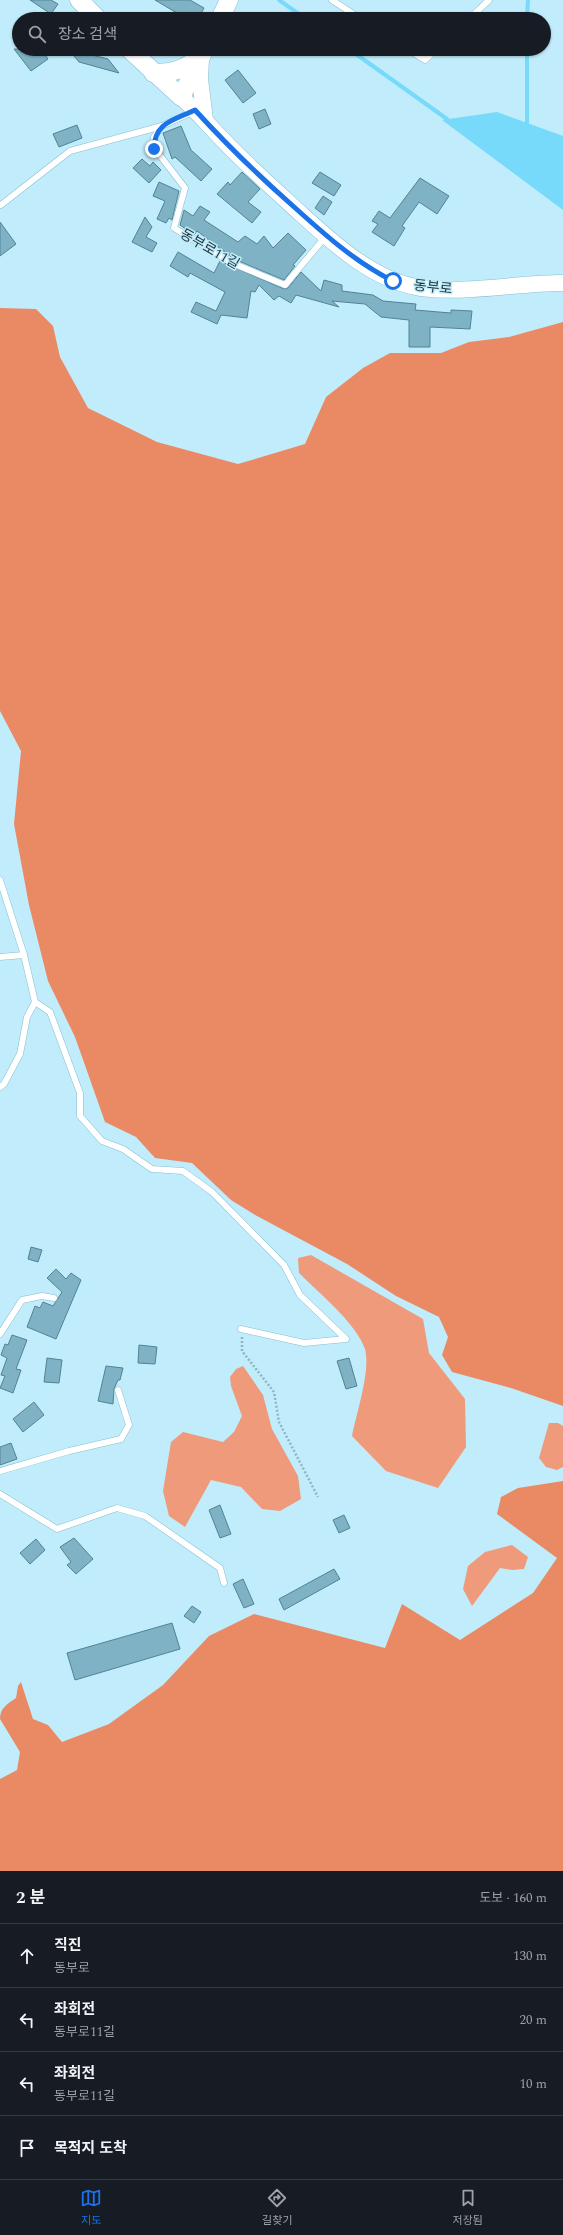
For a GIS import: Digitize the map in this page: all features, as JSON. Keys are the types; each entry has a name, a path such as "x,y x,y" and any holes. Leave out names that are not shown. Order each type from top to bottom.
{"main road":[{"path":"79,0 91,12"},
{"path":"136,56 181,97 202,56"},
{"path":"153,72 169,73 182,70 199,56"}],"street":[{"path":"200,115 200,79 203,56"},
{"name":"동부로","path":"181,97 267,183 326,236 373,271 393,281 420,288 480,289 563,283"}],"lane":[{"path":"332,0 350,12"},
{"path":"476,12 489,0"},
{"path":"419,56 425,60 429,56"},
{"path":"1,204 70,151 200,115"},
{"name":"동부로11길","path":"162,126 154,137 154,149 185,188 174,228 232,264 285,285 326,236"},
{"path":"0,880 24,955 36,1002 50,1012 80,1093 80,1116 102,1141 123,1149 152,1169 183,1171 212,1192 284,1265 300,1294 346,1339 304,1343 242,1328"},
{"path":"0,958 24,955"},
{"path":"0,1087 4,1084 20,1054 27,1017 36,1002"},
{"path":"0,1334 22,1300 42,1296 54,1298"},
{"path":"0,1471 69,1451 121,1439 129,1425 118,1390"},
{"path":"0,1494 58,1529 117,1508 145,1516 220,1568 224,1583"}],"path":[{"path":"242,1328 242,1351 274,1392 279,1422 318,1497"}],"shaded area":[{"path":"0,308 36,309 53,326 60,357 88,408 157,442 238,464 305,444 326,397 363,368 390,353 441,353 469,342 509,337 563,322 563,1406 511,1388 452,1372 442,1355 448,1337 439,1317 396,1296 347,1264 257,1216 231,1200 192,1163 155,1158 136,1137 105,1122 75,1037 48,981 29,905 14,824 21,751 0,711"},
{"path":"311,1255 423,1319 429,1353 465,1399 466,1447 438,1488 386,1471 352,1436 365,1380 365,1349 354,1329 299,1273 298,1258"},
{"path":"243,1366 263,1395 272,1429 298,1476 301,1499 280,1511 262,1509 241,1487 211,1480 185,1527 169,1516 163,1491 171,1442 183,1432 223,1442 234,1432 242,1416 231,1386 230,1377 236,1369"},
{"path":"549,1423 558,1423 563,1426 563,1467 557,1470 546,1467 539,1458"},
{"path":"563,1481 563,1871 0,1871 0,1779 17,1770 20,1752 0,1719 0,1715 5,1707 16,1698 18,1686 21,1682 33,1719 48,1725 62,1742 109,1724 163,1685 209,1636 254,1614 385,1648 402,1604 460,1640 533,1593 557,1558 497,1514 501,1497 518,1488"},
{"path":"512,1545 528,1557 524,1569 512,1570 500,1568 472,1606 463,1589 468,1566 485,1552"}],"water":[{"path":"497,112 563,136 563,210 442,120"}],"building":[{"path":"30,0 51,0 58,4 52,12 48,12"},
{"path":"155,0 190,0 204,8 202,12 175,12"},
{"path":"19,56 46,56 48,59 31,71"},
{"path":"74,56 96,56 108,59 119,73 79,62"},
{"path":"238,70 256,93 243,103 225,80"},
{"path":"265,109 271,124 259,129 253,114"},
{"path":"77,125 82,138 59,147 53,134"},
{"path":"181,126 191,150 212,169 201,181 175,157 172,159 163,133"},
{"path":"142,159 150,166 153,162 161,170 149,183 133,168"},
{"path":"242,172 260,189 248,202 261,212 252,223 217,194 228,182 230,185"},
{"path":"320,172 341,185 334,196 312,183"},
{"path":"420,178 449,196 437,214 419,202 402,226 405,228 394,246 372,232 378,224 372,221 379,211 390,218"},
{"path":"159,182 179,191 172,220 169,218 166,223 157,219 165,201 153,196"},
{"path":"323,196 332,202 324,215 315,208"},
{"path":"200,206 210,212 204,220 238,242 245,236 257,244 264,236 273,248 288,233 306,250 293,265 295,266 284,280 234,259 197,231 194,235 180,225 184,210 193,216"},
{"path":"145,217 152,227 146,237 157,243 152,252 132,242"},
{"path":"0,222 16,244 0,256"},
{"path":"178,252 214,273 220,261 284,289 288,288 301,272 321,291 324,280 342,285 342,291 373,295 383,301 416,304 415,310 451,313 451,310 472,311 470,329 430,327 430,347 409,347 409,320 381,317 365,304 332,301 339,307 296,295 291,303 279,296 274,300 259,285 255,292 251,291 247,318 221,315 217,324 191,312 196,302 216,311 225,292 190,273 188,277 170,266"},
{"path":"31,1247 42,1250 38,1262 28,1259"},
{"path":"56,1269 66,1279 71,1273 81,1280 56,1339 27,1327 35,1306 40,1308 43,1302 53,1306 62,1292 47,1278"},
{"path":"12,1335 27,1340 16,1369 21,1370 13,1393 0,1388 5,1376 1,1375 7,1358 1,1355 5,1344 8,1345"},
{"path":"139,1345 157,1347 155,1364 138,1363"},
{"path":"47,1358 62,1360 59,1383 44,1382"},
{"path":"349,1358 357,1386 346,1389 337,1361"},
{"path":"106,1366 123,1368 120,1380 118,1380 114,1389 113,1404 98,1401"},
{"path":"34,1402 44,1415 23,1432 13,1419"},
{"path":"11,1443 17,1459 0,1465 0,1447"},
{"path":"220,1505 231,1534 220,1538 209,1510"},
{"path":"344,1515 350,1528 339,1533 333,1520"},
{"path":"74,1538 93,1559 76,1574 67,1565 71,1562 60,1547"},
{"path":"36,1539 45,1550 30,1564 20,1553"},
{"path":"334,1569 340,1579 284,1610 279,1599"},
{"path":"243,1579 254,1604 244,1608 233,1584"},
{"path":"192,1606 201,1612 194,1623 184,1616"},
{"path":"172,1623 180,1649 75,1680 67,1653"}],"waterway":[{"path":"279,0 296,12"},
{"path":"527,12 528,0"},
{"path":"359,56 447,119"},
{"path":"527,56 527,123"}],"route":[{"path":"154,149 154,137 162,126 195,110 267,183 326,236 373,271 393,281"}]}
